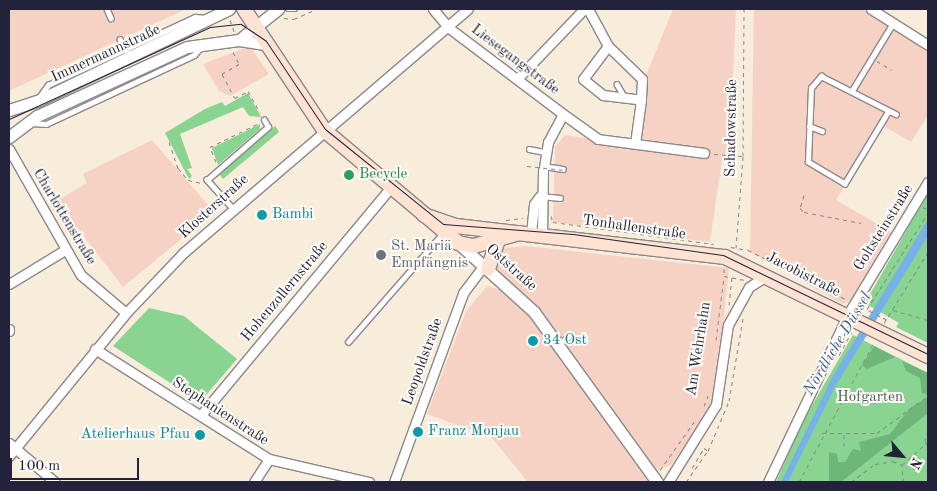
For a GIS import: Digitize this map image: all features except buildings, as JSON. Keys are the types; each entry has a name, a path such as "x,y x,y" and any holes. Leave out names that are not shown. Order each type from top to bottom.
{"main road":[{"name":"Oststraße","path":"244,9 265,44 324,130 458,243"},
{"name":"Tonhallenstraße","path":"424,215 456,226 744,256"},
{"name":"Tonhallenstraße","path":"458,243 469,246 533,233"},
{"path":"487,264 498,240"},
{"name":"Jacobistraße","path":"744,256 769,276 848,316 871,321 928,356"}],"street":[{"name":"Immermannstraße","path":"9,137 29,122 187,47 234,42 256,29 278,9"},
{"name":"Liesegangstraße","path":"433,9 449,28 598,139 704,153"},
{"name":"Klosterstraße","path":"9,456 13,445 126,312 232,208 449,28 468,9"},
{"path":"518,78 586,9 608,46 642,80 635,144"},
{"path":"871,9 928,45"},
{"name":"Immermannstraße","path":"9,110 37,102 213,19 228,10"},
{"path":"234,42 265,44"},
{"name":"Liesegangstraße","path":"608,46 585,82 603,95 641,100"},
{"name":"Liesegangstraße","path":"533,233 534,204 540,196 545,152 563,114"},
{"name":"Charlottenstraße","path":"9,149 81,275 126,312"},
{"name":"Goltsteinstraße","path":"768,482 848,316 928,182"},
{"name":"Hohenzollernstraße","path":"201,415 391,187"},
{"name":"Oststraße","path":"458,243 487,264 516,291 658,477"},
{"path":"9,284 66,250"},
{"name":"Leopoldstraße","path":"394,482 463,293 487,264"},
{"name":"Am Wehrhahn","path":"668,482 716,405 728,325 751,284 769,276"},
{"name":"Stephanienstraße","path":"95,349 269,459 369,482"},
{"path":"13,445 55,482"},
{"path":"254,482 269,459"}],"lane":[{"path":"107,9 111,18"},
{"path":"288,9 294,9"},
{"name":"Immermannstraße","path":"37,102 48,85 127,51 195,17 213,19"},
{"path":"853,89 893,23"},
{"path":"120,39 127,51"},
{"path":"889,111 845,184 808,162 811,88 816,79 826,76 896,114"},
{"path":"617,84 625,98"},
{"path":"232,208 207,180 268,127 264,120"},
{"path":"809,126 822,131"},
{"path":"529,149 545,152"},
{"path":"544,168 563,169"},
{"path":"540,196 560,198"},
{"path":"348,342 444,232"},
{"path":"558,344 569,336"}],"path":[{"name":"Schadowstraße","path":"744,9 744,256"},
{"path":"219,170 210,147 264,120 248,91 235,98 222,74 239,64 228,10"},
{"path":"872,58 892,70"},
{"path":"169,142 188,180 200,184 207,180"},
{"path":"704,153 743,156"},
{"path":"527,166 563,169"},
{"path":"804,195 800,208 804,212 861,223"},
{"name":"Tonhallenstraße","path":"548,213 553,222 715,244"},
{"path":"871,321 928,213"},
{"path":"497,220 522,220 525,216"},
{"path":"850,336 871,321 892,310 928,252"},
{"name":"Jacobistraße","path":"744,256 768,261 847,300"},
{"name":"Am Wehrhahn","path":"728,325 733,278 744,256"},
{"name":"Am Wehrhahn","path":"716,344 724,276"},
{"path":"729,277 748,280"},
{"path":"863,308 871,321"},
{"path":"892,310 928,320"},
{"path":"799,482 822,433 872,345"},
{"name":"Am Wehrhahn","path":"703,409 708,394"},
{"path":"822,433 884,430 918,400 928,396"},
{"name":"Am Wehrhahn","path":"658,477 700,415"},
{"path":"898,482 902,481 902,465 926,444 928,432"},
{"path":"844,433 844,446"},
{"path":"692,468 704,448 708,451"},
{"path":"851,482 875,464 893,461 902,465"}],"shaded area":[{"path":"9,9 186,9 9,91"},
{"path":"673,9 736,9 730,138 721,166 710,242 553,222 555,147 565,135 639,146 645,78"},
{"path":"754,9 863,9 928,50 928,115 911,142 882,125 836,200 893,233 853,299 843,304 750,252"},
{"path":"250,46 269,74 230,96 219,91 203,64"},
{"path":"152,140 214,212 123,287 79,230 70,236 50,205 87,183 83,174"},
{"path":"525,246 729,268 716,391 707,413 671,465 652,472 539,313 492,267 502,248"},
{"path":"487,286 515,294 649,478 647,482 528,482 491,437 427,414 466,311"}],"green space":[{"path":"248,93 261,117 249,116 243,107 180,134 192,168 187,169 192,176 189,179 165,133 205,109 222,102 225,106"},
{"path":"260,124 260,129 218,165 212,148"},
{"path":"275,126 279,132 223,179 219,174"},
{"path":"928,193 928,343 896,327 899,323 865,303"},
{"path":"149,308 184,316 237,359 200,402 113,346"},
{"name":"Hofgarten","path":"853,335 928,373 928,482 776,482 804,419"},
{"path":"874,346 895,357 867,369 862,365"},
{"path":"902,361 928,373 928,395 922,393 920,378 906,371"},
{"path":"928,397 928,413 841,482 829,482 829,452 837,454 838,462 845,462 853,449 861,451 859,442 890,434 909,409"}],"water":[{"path":"928,219 928,236 836,385 788,482 781,482 833,376"}],"tram line":[{"path":"9,119 210,27 241,24 266,41 325,129 443,224 573,234 723,255 928,354"}],"place":[{"name":"Becycle","path":"349,175"},
{"name":"Bambi","path":"262,215"},
{"name":"St. Mariä Empfängnis","path":"381,255"},
{"name":"34 Ost","path":"533,341"},
{"name":"Franz Monjau","path":"418,432"},
{"name":"Atelierhaus Pfau","path":"200,435"}],"water label":[{"name":"Nördliche Düssel","path":"838,344"}]}
